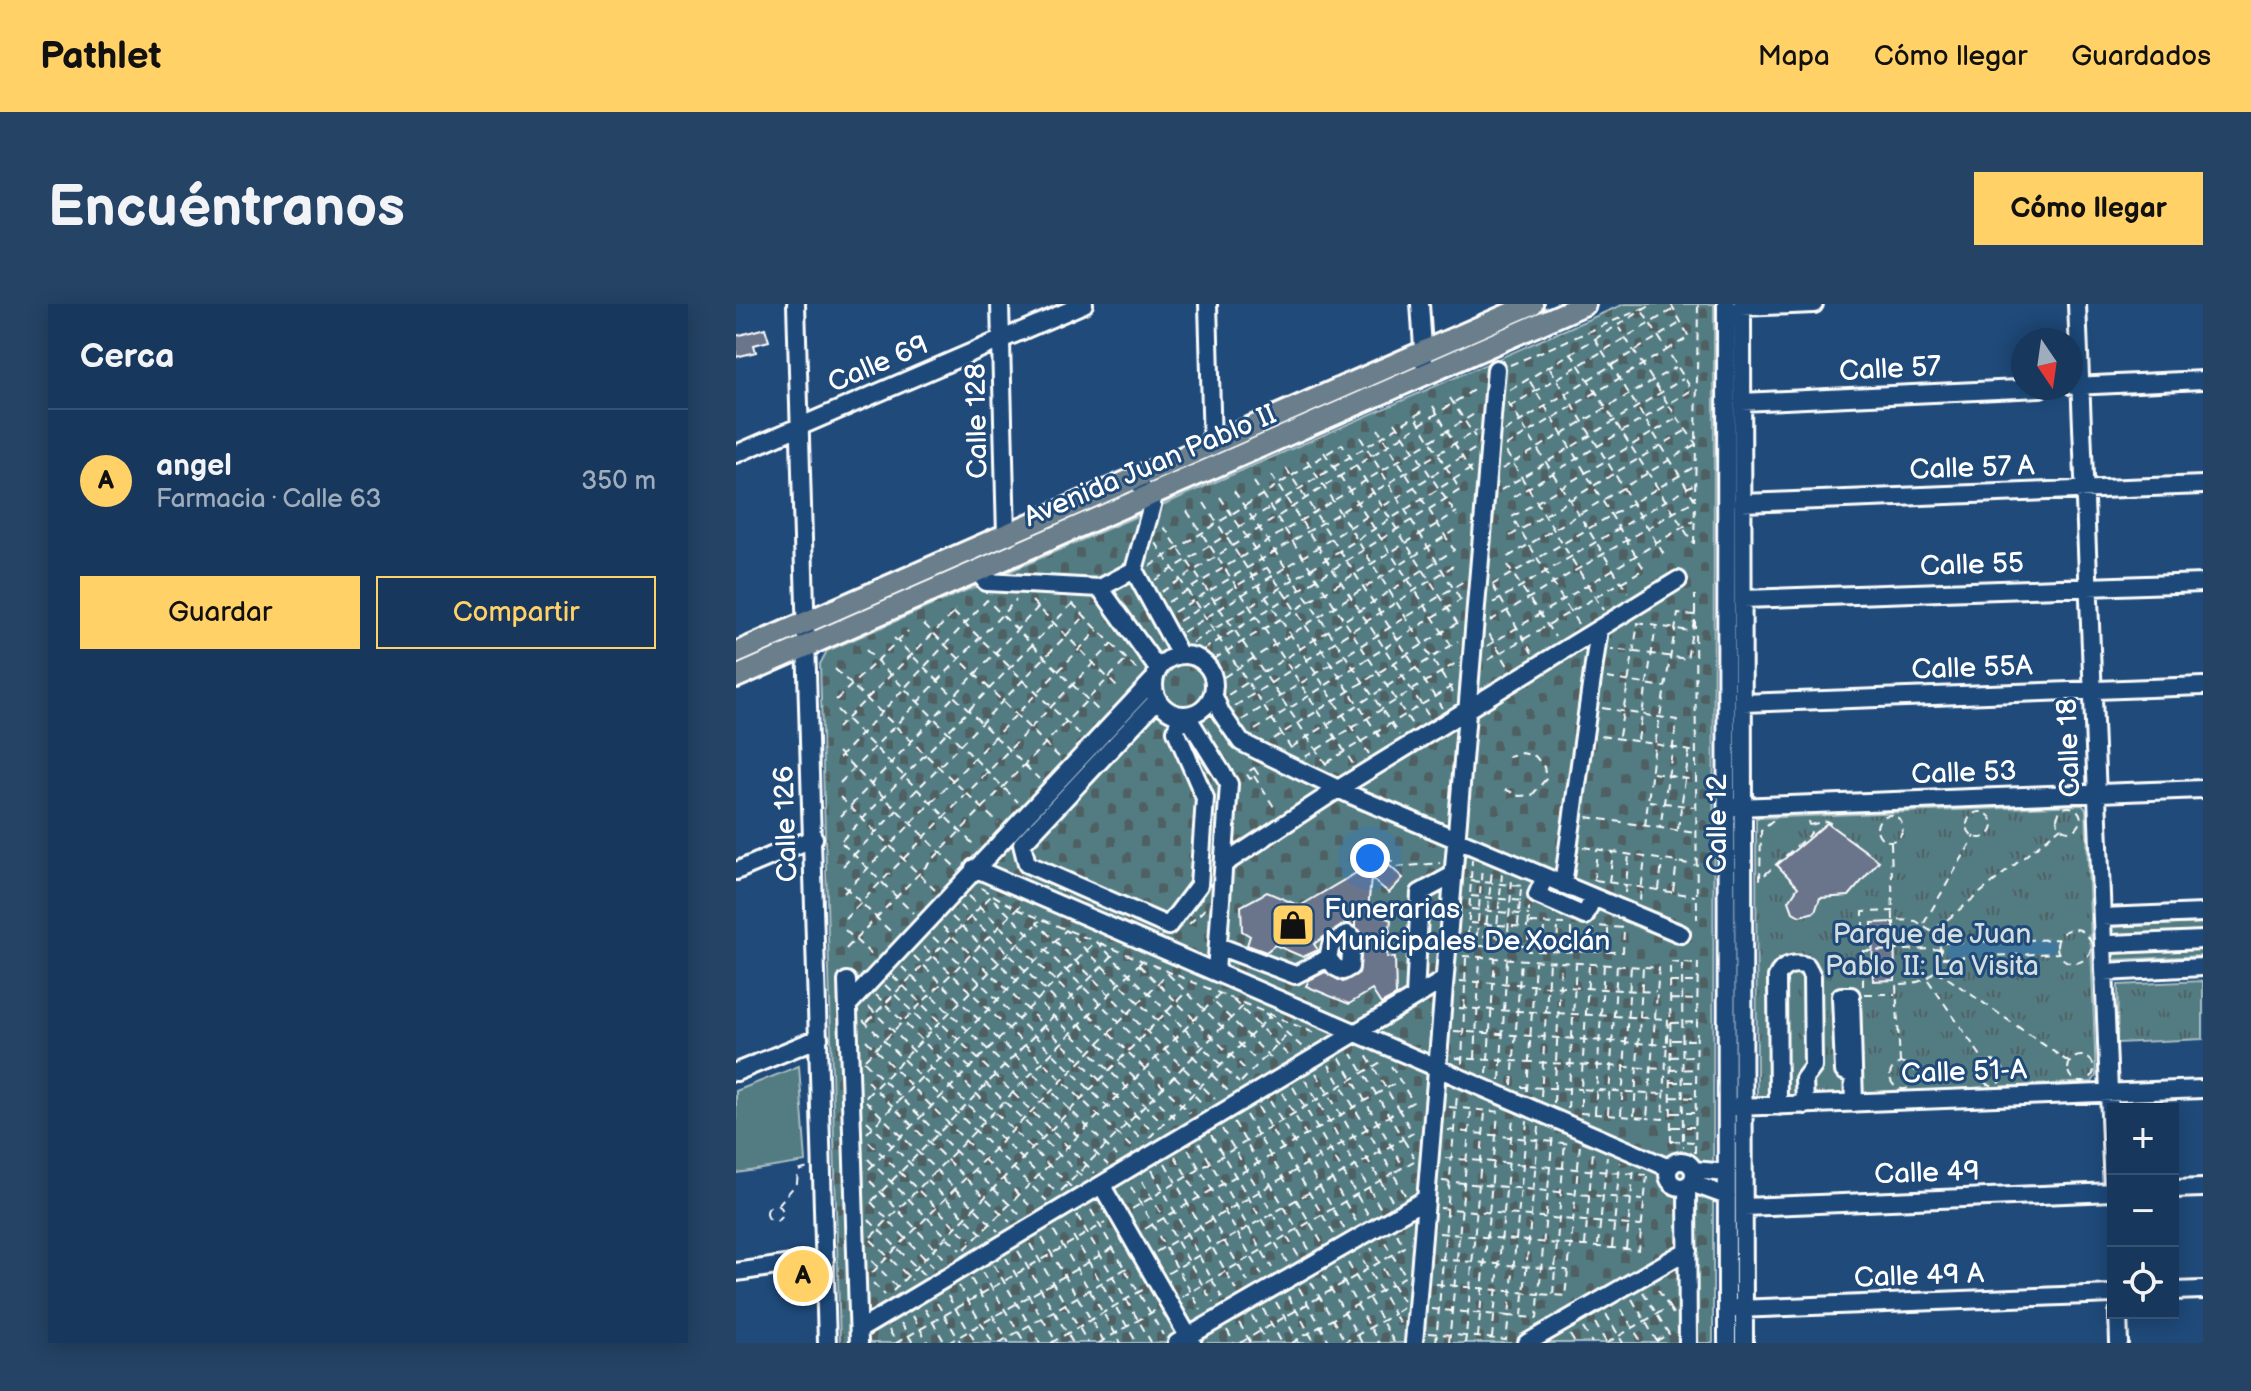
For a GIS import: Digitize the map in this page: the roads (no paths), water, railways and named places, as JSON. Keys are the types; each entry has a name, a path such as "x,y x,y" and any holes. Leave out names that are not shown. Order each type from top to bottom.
{"main road":[{"name":"Avenida Juan Pablo II","path":"736,653 1532,304"},
{"name":"Avenida Juan Pablo II","path":"736,677 1585,304"}],"street":[{"name":"Calle 126","path":"796,304 827,1343"},
{"name":"Calle 128","path":"1000,304 1006,536"},
{"name":"Calle 69","path":"736,454 1084,304"},
{"path":"1208,304 1212,445"},
{"path":"1420,304 1424,377"},
{"path":"1737,305 1814,304"},
{"name":"Calle 18","path":"2077,304 2077,328"},
{"name":"Calle 12","path":"1735,807 1743,703 1743,599 1734,567 1742,503 1742,402 1737,305"},
{"name":"Calle 12","path":"1737,305 1735,1107 1744,1207 1744,1343"},
{"path":"1419,1338 1442,1062 1461,704 1496,372"},
{"path":"2083,386 2203,380"},
{"name":"Calle 57","path":"1742,402 2011,389"},
{"name":"Calle 18","path":"2077,400 2084,490 2112,1175"},
{"path":"1136,479 1152,505 1140,569 1185,650 1207,665 1241,742 1338,789 1456,840 1539,882 1563,885 1681,934"},
{"name":"Calle 57 A","path":"1742,503 2203,485"},
{"path":"977,571 986,582 1100,588 1140,569"},
{"path":"1224,864 1461,704 1599,629 1678,580"},
{"name":"Calle 55","path":"1743,599 2203,583"},
{"path":"1100,588 1151,674 1157,700 1165,709 1184,716 1229,784 1216,972"},
{"path":"1563,885 1599,629"},
{"path":"848,1005 967,870 1151,674 1185,650"},
{"name":"Calle 55A","path":"1743,703 2203,686"},
{"path":"1157,947 1168,926 1199,885 1205,798 1176,731 1184,716 1202,710 1219,696"},
{"path":"1157,700 1022,844 1027,864 1168,926"},
{"name":"Calle 53","path":"1735,807 2203,789"},
{"path":"736,871 814,838"},
{"path":"967,870 1356,1032 1442,1062 1669,1168 1670,1181 1678,1187 1692,1174 1727,1173"},
{"path":"1415,997 1420,893 1453,873"},
{"path":"1539,882 1537,895 1585,916 1593,897"},
{"path":"2102,917 2203,913"},
{"path":"2112,944 2203,940"},
{"path":"1218,946 1289,975 1328,958"},
{"path":"1778,1106 1777,977 1784,968 1795,964 1807,966 1812,976 1813,1067 1804,1079 1805,1105"},
{"path":"2104,972 2203,967"},
{"path":"847,981 859,1336"},
{"path":"859,1336 1096,1182 1447,981"},
{"path":"736,1072 819,1038"},
{"path":"1853,1075 1854,1103"},
{"path":"1777,1081 1804,1079"},
{"name":"Calle 51-A","path":"1735,1107 2203,1089"},
{"name":"Calle 12","path":"1727,1343 1727,1173 1735,1107"},
{"path":"1692,1174 1727,1196"},
{"path":"1688,1343 1692,1174"},
{"path":"1096,1182 1180,1339 1430,1204"},
{"path":"2179,1189 2203,1188"},
{"name":"Calle 49","path":"1744,1207 2107,1191"},
{"path":"1527,1343 1688,1250"},
{"path":"736,1272 825,1259"},
{"path":"2179,1291 2203,1290"},
{"name":"Calle 49 A","path":"1727,1309 2107,1294"},
{"path":"2118,1319 2119,1343"}],"waterway":[{"path":"1952,950 2048,946"}],"place":[{"name":"Funerarias Municipales De Xoclán","path":"1293,925"},
{"name":"angel","path":"803,1276"}],"park label":[{"name":"Parque de Juan Pablo II: La Visita","path":"1932,950"}]}
